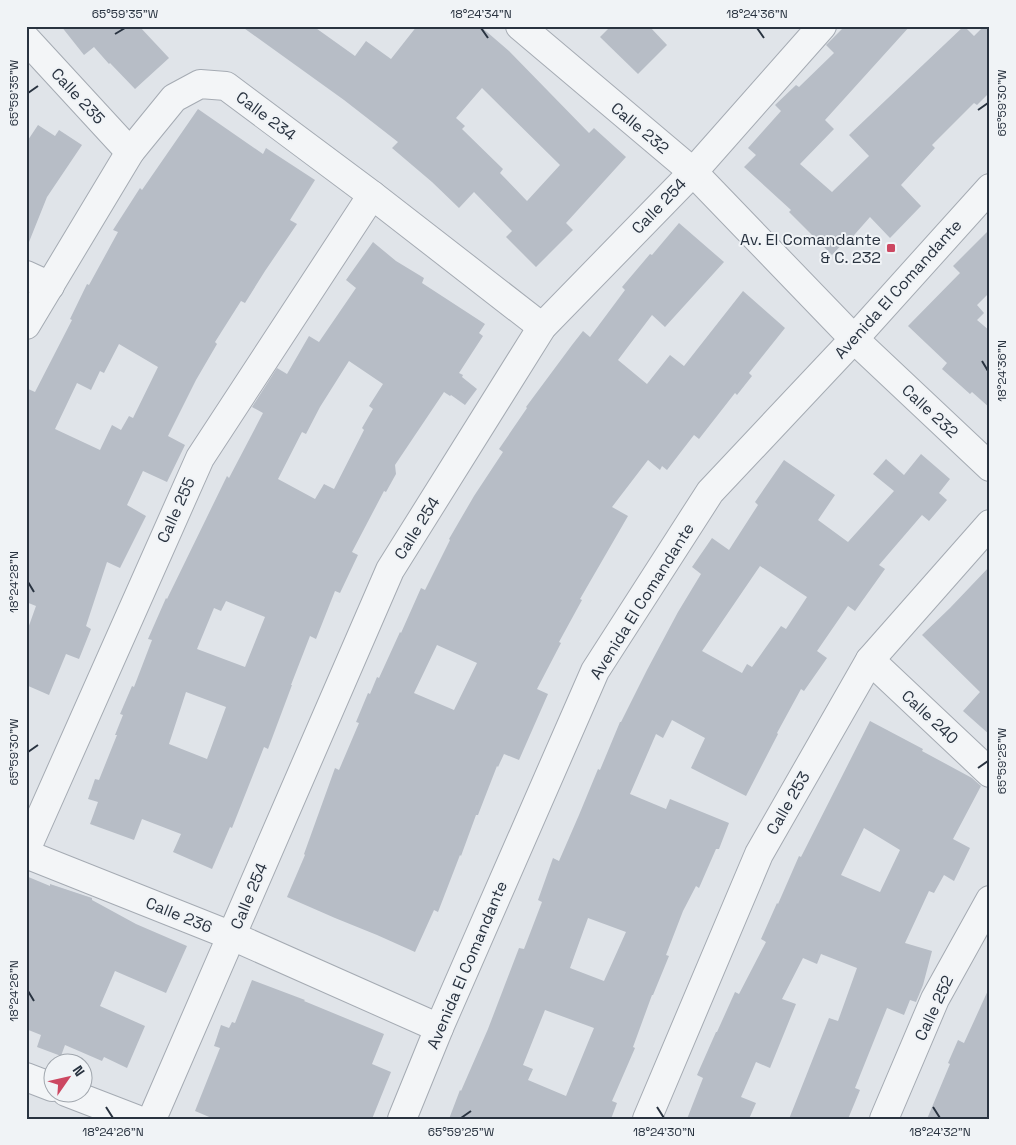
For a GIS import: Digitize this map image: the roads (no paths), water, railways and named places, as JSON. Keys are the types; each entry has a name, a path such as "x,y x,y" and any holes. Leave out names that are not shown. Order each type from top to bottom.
{"street":[{"name":"Calle 232","path":"520,26 693,172 854,339 990,467"},
{"name":"Calle 254","path":"152,1119 390,570 542,327 693,172 822,26"},
{"name":"Calle 235","path":"26,39 130,152"},
{"name":"Calle 234","path":"26,325 38,280 130,152 174,98 200,84 226,86 372,195 542,327"},
{"name":"Avenida El Comandante","path":"402,1119 439,1028 595,671 710,492 854,339 990,188"},
{"name":"Calle 255","path":"26,852 200,458 372,195"},
{"name":"Calle 253","path":"647,1119 759,854 870,660 990,524"},
{"name":"Calle 240","path":"870,660 990,773"},
{"name":"Calle 236","path":"26,852 232,936 439,1028"},
{"name":"Calle 252","path":"884,1119 935,999 990,900"},
{"path":"26,1078 42,1084"},
{"path":"92,1102 136,1119"}],"place":[{"name":"Av. El Comandante & C. 232","path":"891,248"}]}
